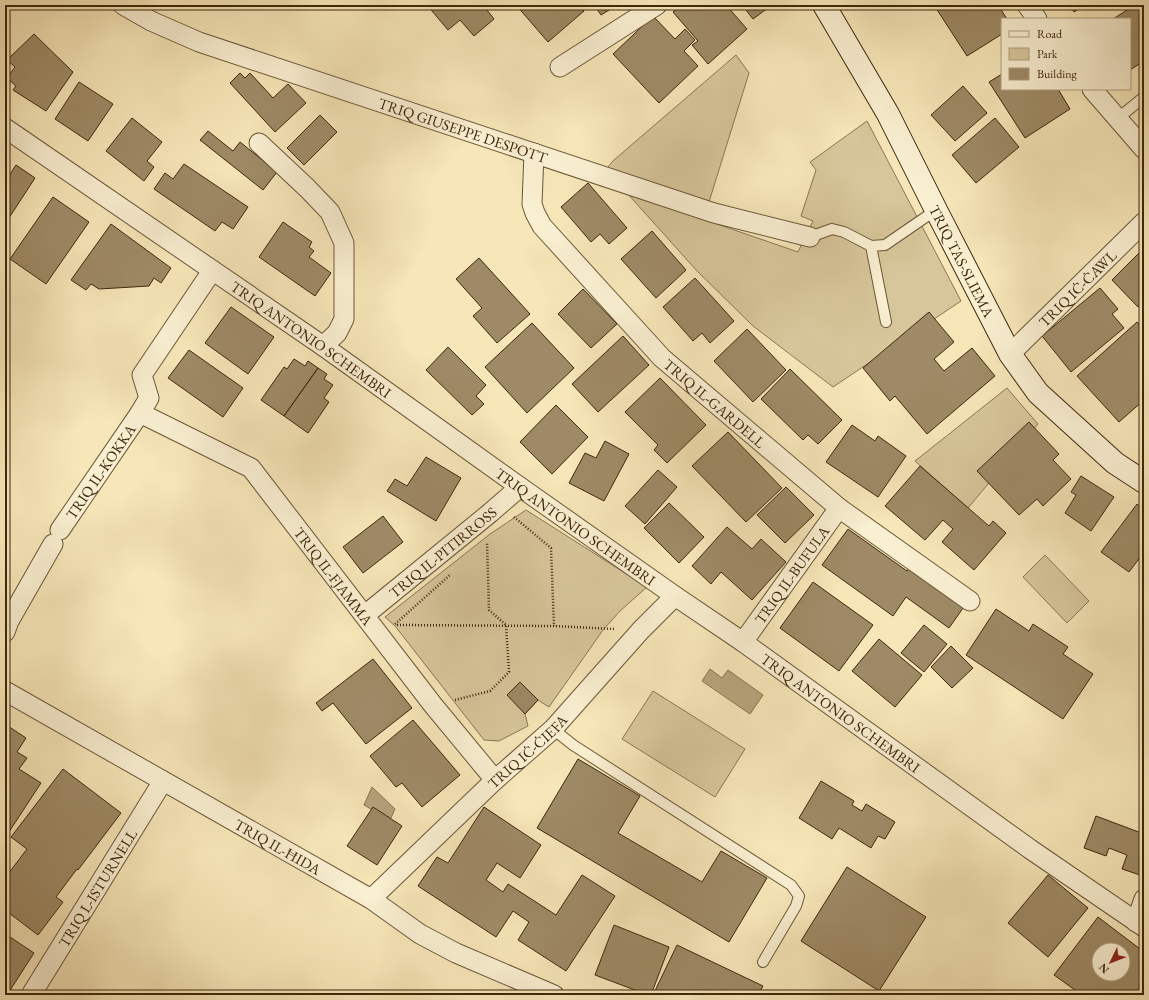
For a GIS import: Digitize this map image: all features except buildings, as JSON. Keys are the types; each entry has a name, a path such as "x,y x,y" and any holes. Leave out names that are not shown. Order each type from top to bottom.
{"main road":[{"name":"TRIQ TAS-SLIEMA","path":"824,5 888,114 1010,354 1038,393 1115,463 1144,482"}],"street":[{"name":"TRIQ GIUSEPPE DESPOTT","path":"123,5 151,21 199,42 534,154 714,212 810,237"},
{"path":"560,67 657,5"},
{"path":"1027,5 1036,18"},
{"path":"1093,90 1144,150"},
{"name":"TRIQ ANTONIO SCHEMBRI","path":"5,128 323,346 520,487 743,642 1030,849 1140,924"},
{"path":"259,143 330,212 344,243 344,319 337,333 323,346"},
{"name":"TRIQ IL-GARDELL","path":"534,154 532,204 542,226 662,358 839,508 970,601"},
{"name":"TRIQ IĊ-ĊAWL","path":"1010,354 1144,222"},
{"name":"TRIQ IL-KOKKA","path":"5,632 9,621 56,537 149,398 142,375 212,271"},
{"name":"TRIQ IL-FJAMMA","path":"140,413 251,468 434,705 495,780"},
{"name":"TRIQ IL-PITIRROSS","path":"365,615 520,487"},
{"name":"TRIQ IL-BUFULA","path":"743,642 839,508"},
{"name":"TRIQ IĊ-ĊIEFA","path":"371,899 495,780 553,729 641,630 675,596"},
{"name":"TRIQ IL-ĦIDA","path":"5,691 371,899 420,934 449,949 554,995"},
{"name":"TRIQ L-ISTURNELL","path":"31,995 163,781"},
{"path":"1140,924 1144,899"}],"lane":[{"path":"1117,119 1144,97"},
{"path":"810,237 832,229 844,232 871,246 885,245 936,210"},
{"path":"871,246 886,322"},
{"path":"553,729 573,745 791,885 799,896 796,906 763,962"}],"path":[{"path":"509,522 514,517 551,548 554,626"},
{"path":"434,705 490,692 509,672 506,625 489,610 487,541 481,547"},
{"path":"393,625 452,573"},
{"path":"365,615 395,626 393,625 506,625 641,630"}],"green space":[{"path":"736,55 749,73 709,202 607,168 614,160"},
{"path":"867,121 961,301 833,387 753,326 697,271 627,193 798,252 813,221 801,216 816,170 810,162"},
{"path":"1007,388 1038,424 968,508 915,461"},
{"path":"526,510 647,587 620,611 603,630 549,707 538,700 525,714 528,726 499,741 484,740 395,626 385,617 490,534"},
{"path":"1045,555 1089,601 1067,623 1023,577"},
{"path":"653,691 745,749 715,797 622,739"}],"shaded area":[{"path":"710,669 722,678 728,670 763,695 750,714 702,681"},
{"path":"372,787 395,809 390,820 364,805"}]}
